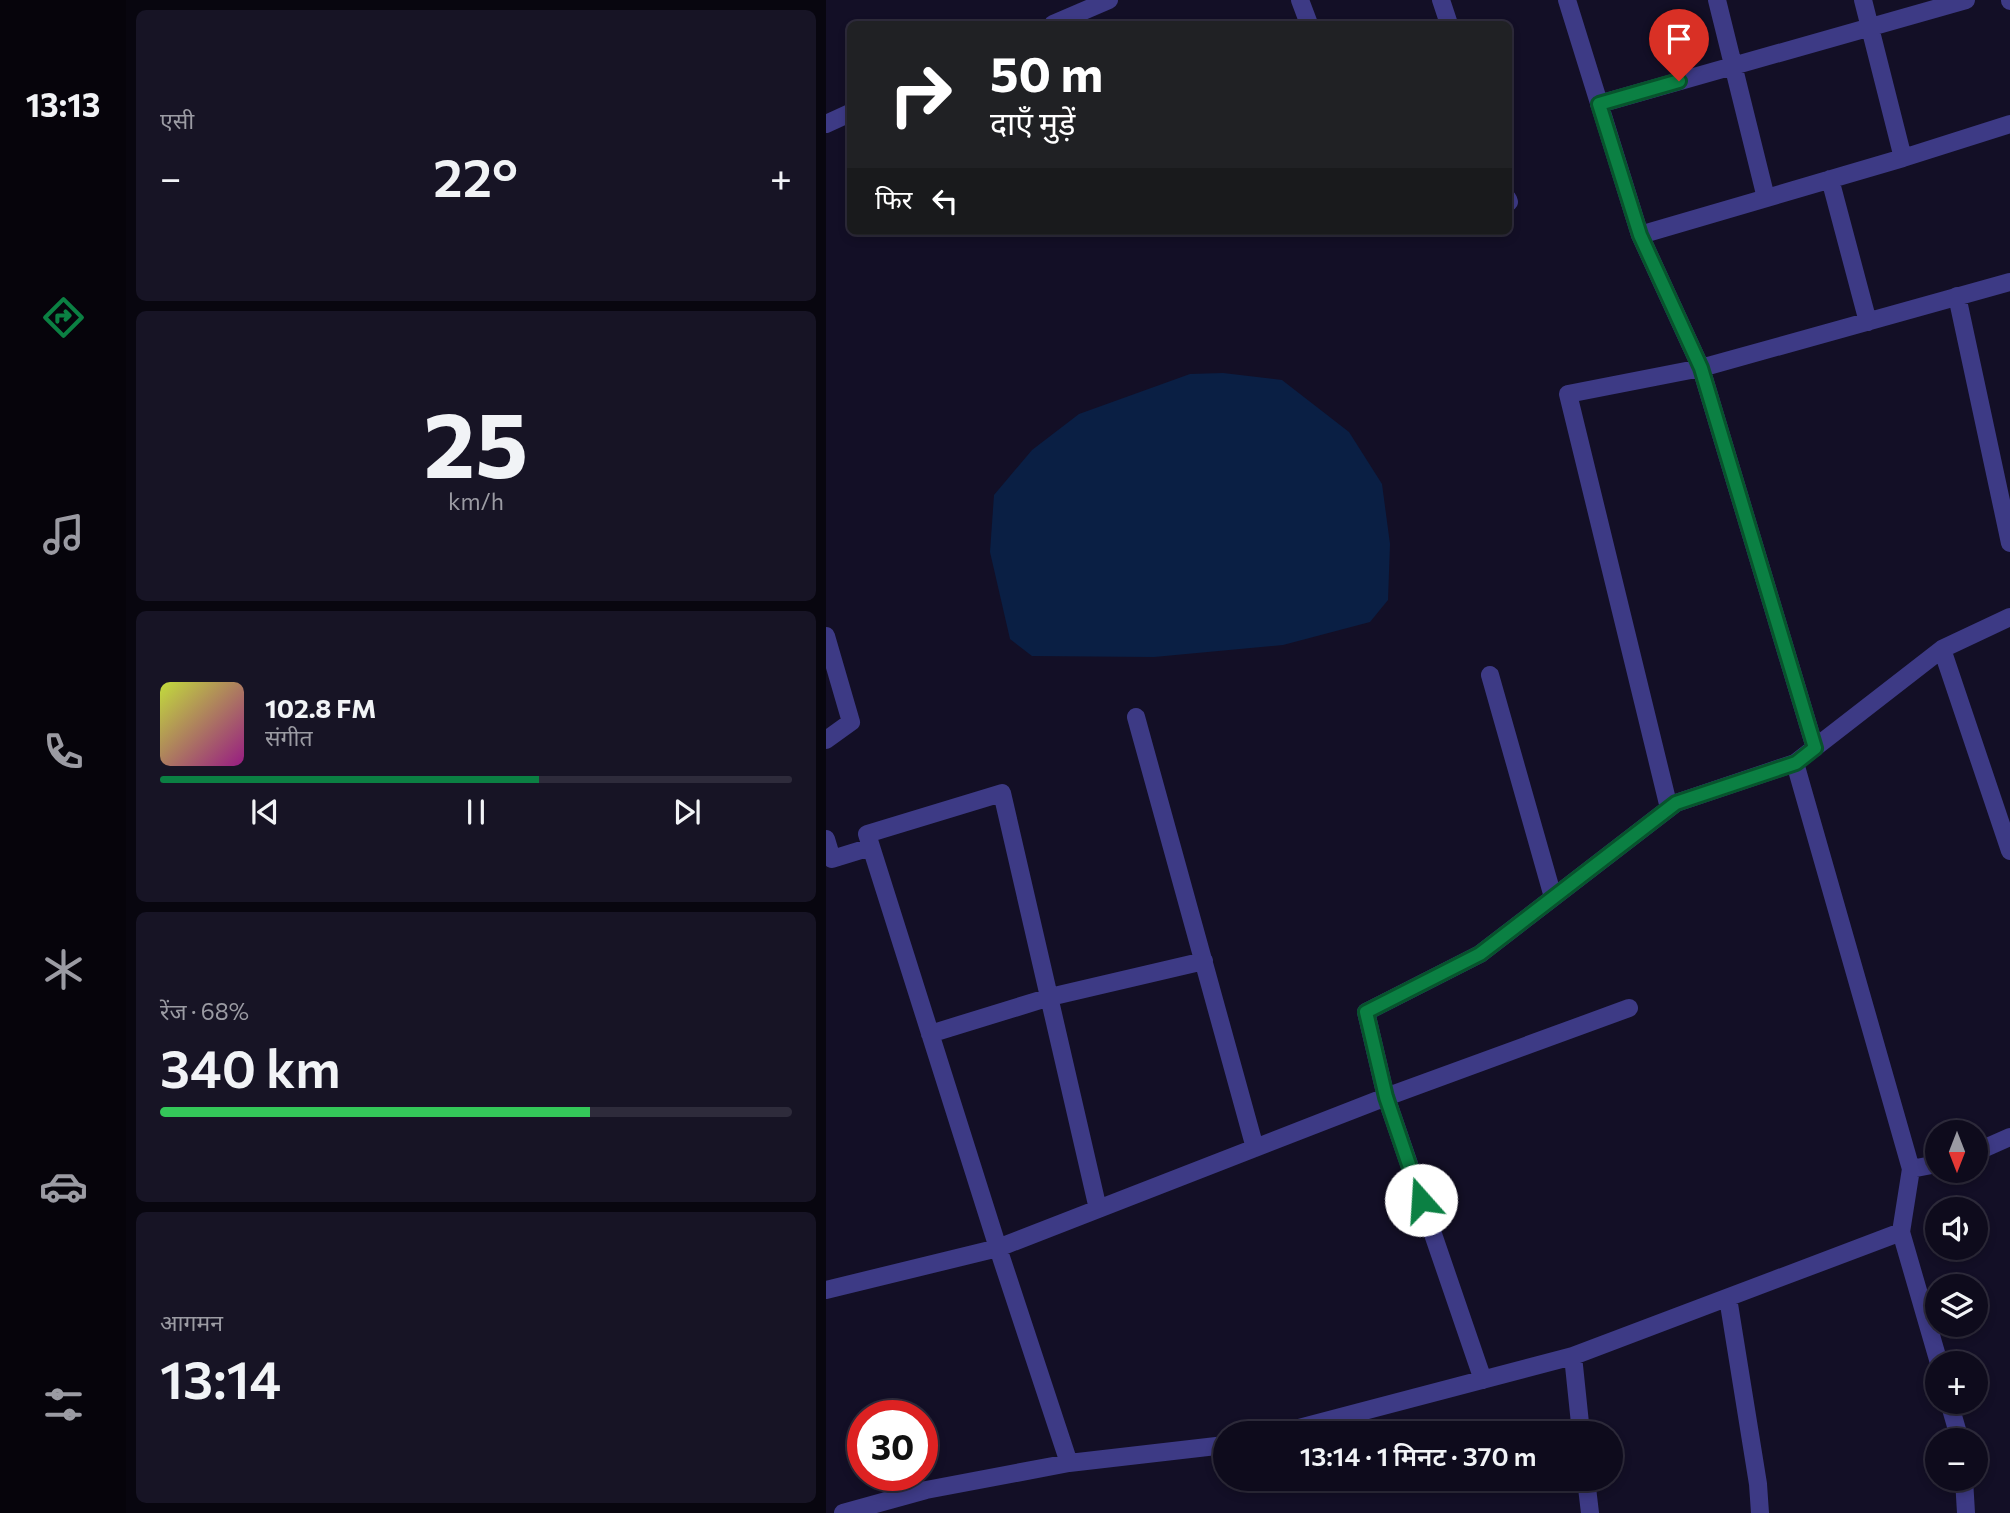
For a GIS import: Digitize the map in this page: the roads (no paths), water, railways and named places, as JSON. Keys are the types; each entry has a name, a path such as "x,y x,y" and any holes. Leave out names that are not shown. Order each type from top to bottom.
{"street":[{"path":"1060,21 1109,0"},
{"path":"1300,0 1309,21"},
{"path":"1441,0 1448,21"},
{"path":"1567,0 1640,235 1701,368 1815,748"},
{"path":"1717,0 1766,198"},
{"path":"1863,0 1903,158"},
{"path":"1599,104 1966,0"},
{"path":"826,124 847,114"},
{"path":"1640,235 2010,124"},
{"path":"1830,179 1868,321"},
{"path":"1669,808 1569,394 1701,368 2010,282"},
{"path":"1957,296 2010,543"},
{"path":"1483,1380 1386,1097 1366,1012 1480,954 1676,803 1796,763 1942,649 2010,617"},
{"path":"826,636 851,722 826,740"},
{"path":"1942,649 2010,851"},
{"path":"1490,675 1553,897"},
{"path":"1136,717 1255,1148"},
{"path":"1796,763 1911,1169 1901,1232 1935,1351"},
{"path":"1069,1464 867,834 1002,793 1098,1209"},
{"path":"826,839 832,859 871,847"},
{"path":"930,1034 1050,996 1203,961"},
{"path":"826,1290 998,1248 1386,1097 1629,1008"},
{"path":"1988,1147 2010,1137"},
{"path":"1911,1169 1925,1166"},
{"path":"1326,1421 1573,1356 1901,1232"},
{"path":"1728,1297 1758,1484 1760,1513"},
{"path":"1573,1356 1580,1421"},
{"path":"843,1513 926,1490 1069,1464 1213,1446"},
{"path":"1587,1491 1590,1513"},
{"path":"1965,1491 1966,1513"}],"water":[{"path":"1223,373 1282,380 1349,432 1382,484 1390,544 1388,600 1370,622 1283,645 1154,657 1032,656 1010,639 990,552 994,495 1032,450 1079,414 1190,374"}]}
